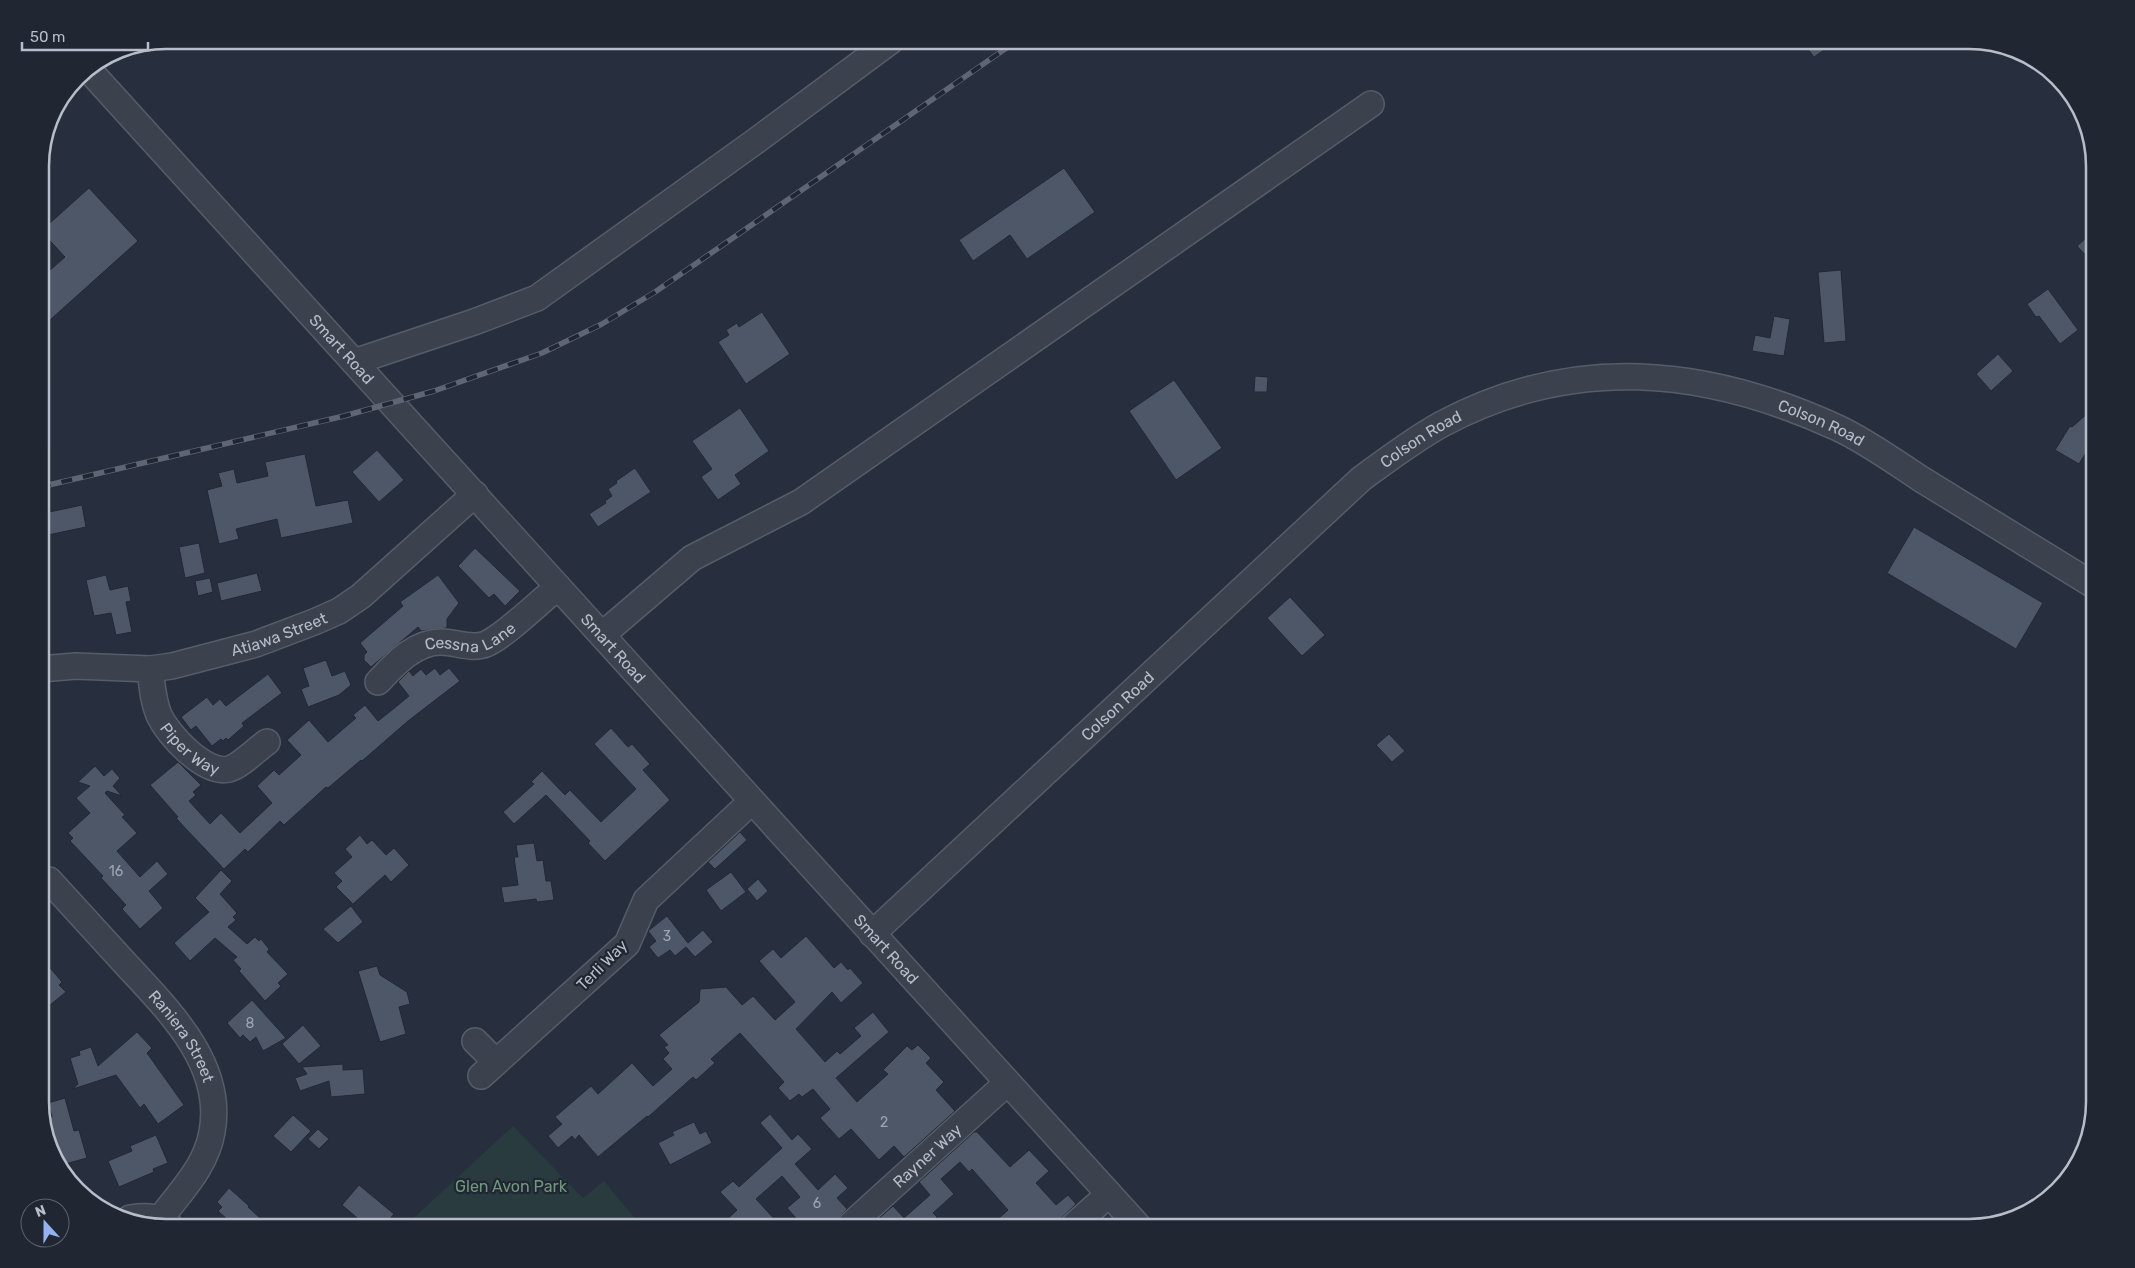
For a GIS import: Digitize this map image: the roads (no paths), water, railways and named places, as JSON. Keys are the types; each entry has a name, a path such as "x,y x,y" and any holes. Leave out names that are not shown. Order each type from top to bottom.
{"street":[{"path":"354,362 474,322 537,298 753,143 880,49"},
{"name":"Smart Road","path":"93,75 1132,1219"},
{"path":"602,635 692,558 801,502 1370,104"},
{"name":"Colson Road","path":"872,934 1360,479 1440,425 1501,398 1536,387 1569,381 1618,376 1664,377 1750,395 1792,408 1840,429 2086,580"},
{"name":"Atiawa Street","path":"49,668 76,666 150,669 205,659 256,644 339,611 361,596 475,494"},
{"name":"Cessna Lane","path":"378,682 403,657 433,643 441,642 470,646 487,643 558,587"},
{"name":"Piper Way","path":"150,669 154,702 165,727 185,748 206,765 214,769 231,769 267,742"},
{"name":"Terli Way","path":"475,1041 489,1069 627,944 646,900 752,801"},
{"name":"Raniera Street","path":"49,880 162,1004 188,1036 202,1061 210,1085 215,1110 212,1134 204,1156 168,1219"},
{"name":"Rayner Way","path":"857,1219 1007,1083"},
{"path":"1081,1219 1109,1194"}],"railway":[{"path":"49,485 344,416 434,391 542,353 602,324 655,292 1005,49"}],"park label":[{"name":"Glen Avon Park","path":"511,1186"}]}
